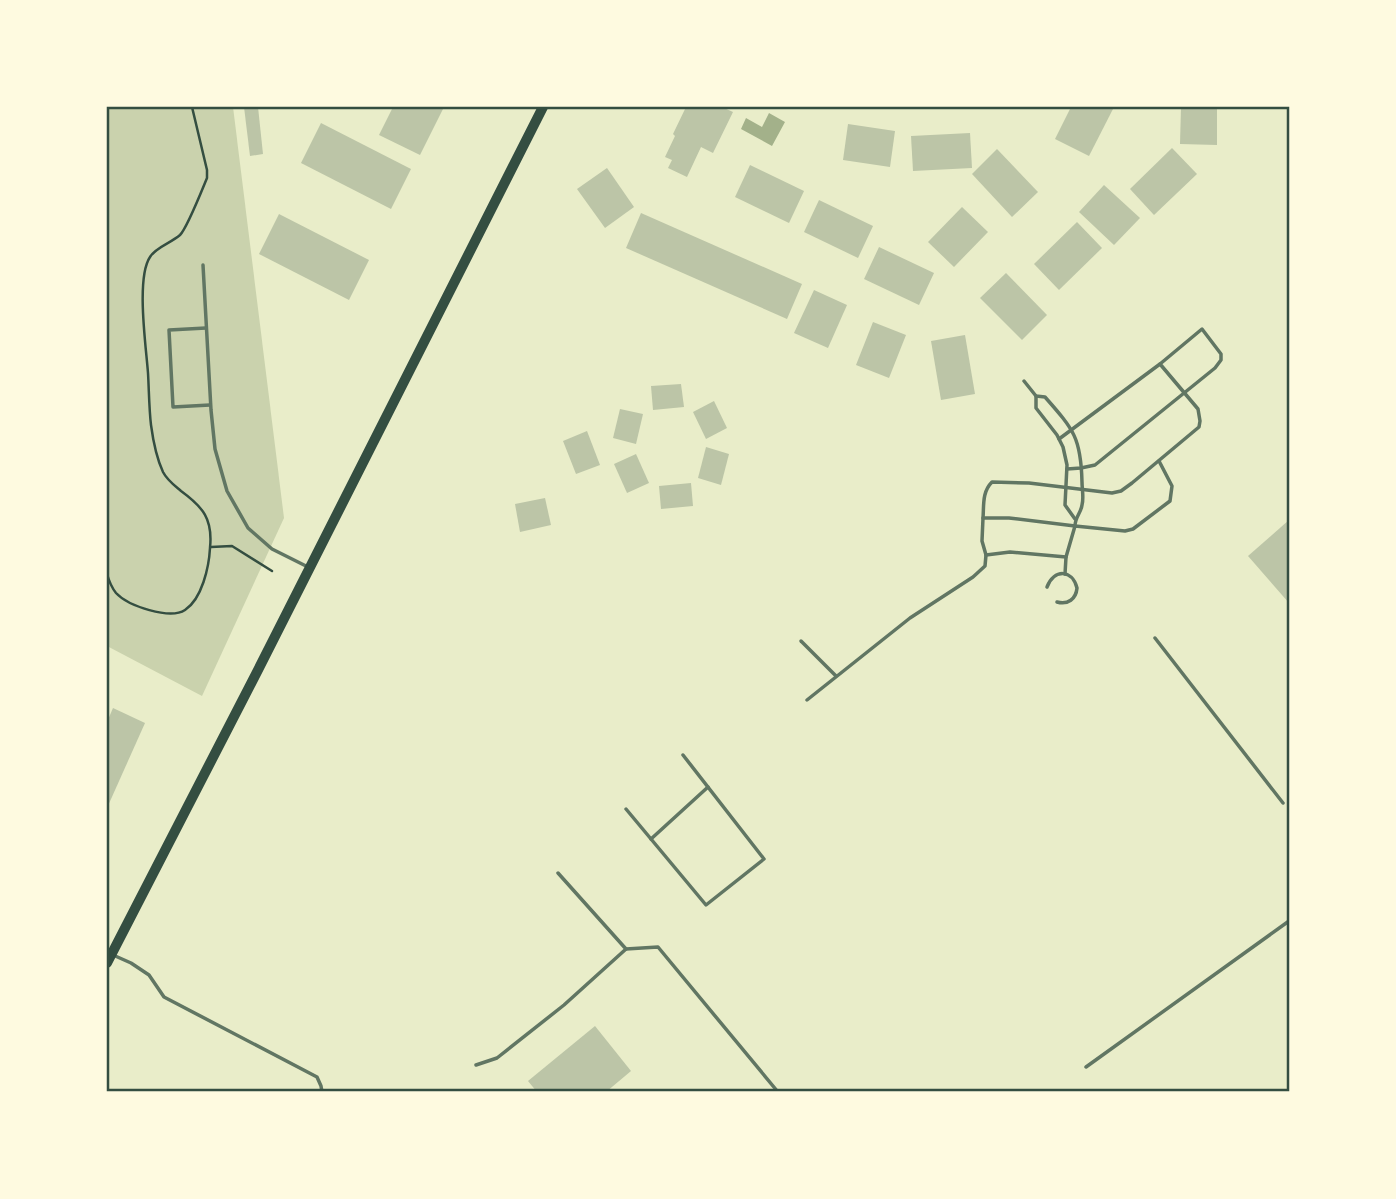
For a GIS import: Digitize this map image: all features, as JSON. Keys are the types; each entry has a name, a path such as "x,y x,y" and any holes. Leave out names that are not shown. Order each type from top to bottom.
{"main road":[{"path":"109,959 543,107"}],"lane":[{"path":"203,265 210,405 215,449 227,491 248,528 272,549 310,568"},
{"path":"206,328 169,330 173,407 210,405"},
{"path":"1059,439 1160,364 1202,329 1221,354 1221,360 1215,368 1095,465 1067,469"},
{"path":"807,700 910,618 973,577 985,566 986,555 982,541 984,500 986,488 992,482 1082,488 1112,493 1121,491 1199,427 1198,409 1160,364"},
{"path":"1024,381 1036,396 1036,408 1063,447 1067,469 1065,505 1075,519"},
{"path":"1036,396 1045,397 1068,423 1079,448 1082,505 1075,519 1065,574"},
{"path":"984,518 1125,531 1133,529 1170,501 1172,486 1158,461"},
{"path":"986,555 1010,552 1066,557"},
{"path":"1047,587 1052,578 1060,573 1074,579 1077,593 1066,603 1057,602"},
{"path":"1155,638 1283,803"},
{"path":"801,641 836,676"},
{"path":"626,809 706,905 764,859 683,755"},
{"path":"651,839 708,787"},
{"path":"558,873 626,949"},
{"path":"1086,1067 1289,921"},
{"path":"475,1065 496,1058 564,1005 626,949 658,947 778,1092"},
{"path":"109,959 131,963 149,975 164,997 317,1077 321,1092"}],"path":[{"path":"211,547 232,546 272,571"},
{"path":"107,574 117,593 133,605"}],"shaded area":[{"path":"107,107 233,107 284,518 202,696 107,646"},
{"path":"769,113 785,122 772,146 741,129 746,118 762,127"}],"building":[{"path":"244,107 258,107 263,154 250,156"},
{"path":"393,107 444,107 420,155 379,135"},
{"path":"686,107 722,107 733,112 713,153 701,147 687,177 668,168 672,160 665,157"},
{"path":"1071,107 1114,107 1089,156 1055,139"},
{"path":"1181,107 1217,107 1217,145 1180,144"},
{"path":"321,123 411,169 391,209 301,163"},
{"path":"848,124 895,131 890,167 843,160"},
{"path":"970,133 972,168 913,171 911,136"},
{"path":"1172,148 1197,174 1154,215 1130,189"},
{"path":"997,149 1038,192 1012,217 972,174"},
{"path":"750,165 804,191 789,223 735,197"},
{"path":"607,168 634,207 605,228 577,189"},
{"path":"1104,185 1140,218 1114,245 1079,212"},
{"path":"819,200 873,226 858,258 804,232"},
{"path":"962,207 988,232 954,267 928,242"},
{"path":"641,213 802,284 787,319 626,248"},
{"path":"279,214 369,260 349,300 259,254"},
{"path":"1077,222 1102,248 1059,290 1034,264"},
{"path":"879,247 934,273 919,305 864,279"},
{"path":"1006,273 1047,315 1022,340 980,298"},
{"path":"814,290 847,305 828,348 794,333"},
{"path":"873,322 906,335 889,378 856,365"},
{"path":"965,335 975,394 941,400 931,341"},
{"path":"681,384 684,407 653,410 651,386"},
{"path":"714,401 727,428 706,439 693,412"},
{"path":"620,409 643,414 636,444 613,438"},
{"path":"587,431 600,465 576,474 563,441"},
{"path":"706,447 729,454 721,485 698,478"},
{"path":"636,454 649,483 627,493 614,464"},
{"path":"691,483 693,506 661,509 659,486"},
{"path":"545,498 551,525 520,532 515,504"},
{"path":"1289,520 1289,603 1248,556"},
{"path":"113,708 145,723 107,808 107,722"},
{"path":"595,1026 631,1071 606,1092 537,1092 528,1081"}]}
